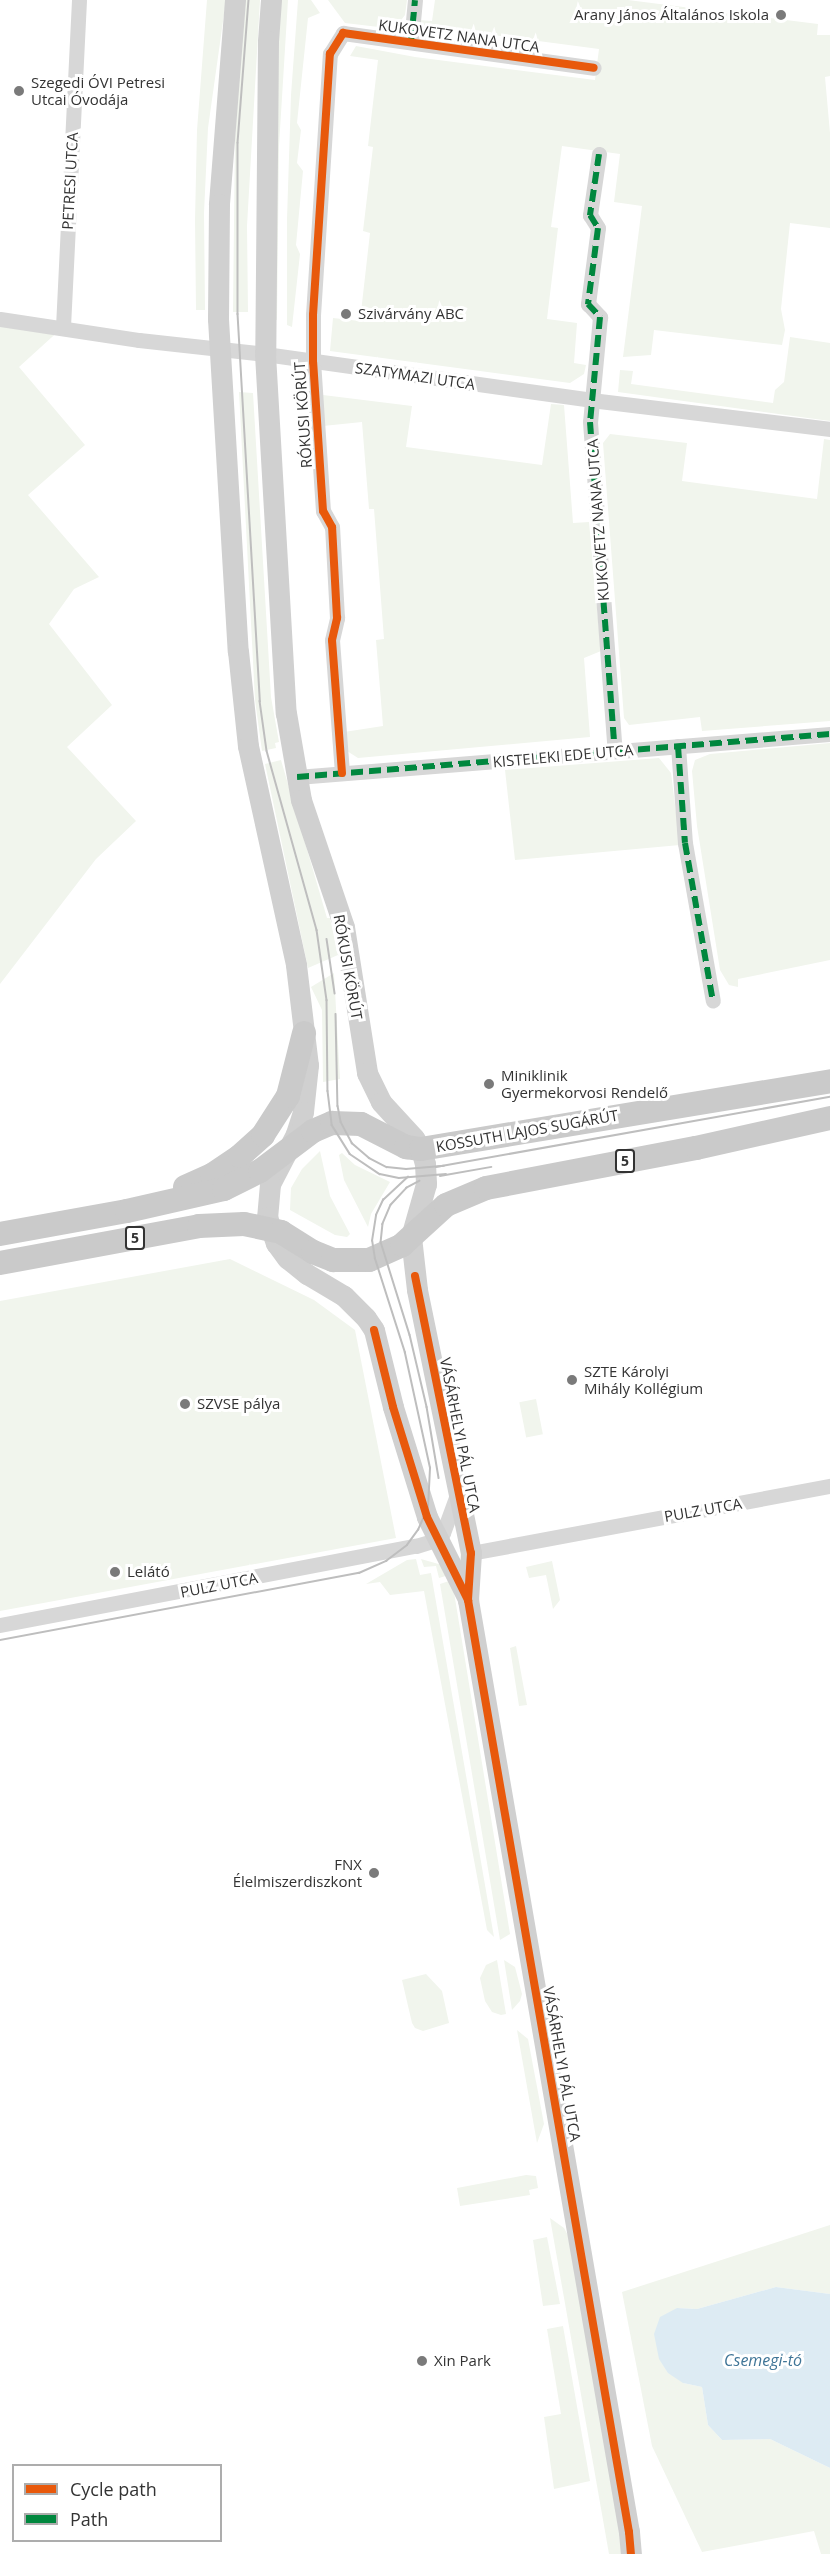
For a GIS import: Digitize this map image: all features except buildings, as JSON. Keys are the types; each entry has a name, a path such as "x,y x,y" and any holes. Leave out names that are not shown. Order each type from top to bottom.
{"main road":[{"path":"236,0 219,204 220,348 239,661 248,746 296,964 308,1065 305,1101 298,1129 270,1184 267,1207 270,1228"},
{"name":"RÓKUSI KÖRÚT","path":"271,0 268,41 265,354 286,713 297,777 308,822 344,927 367,1073 381,1102 421,1149"},
{"path":"128,1211 212,1176 240,1156 263,1135 288,1096 304,1033"},
{"name":"KOSSUTH LAJOS SUGÁRÚT","path":"0,1234 128,1211 224,1189 248,1178 313,1131 341,1122 361,1124 406,1147 421,1149 830,1081"},
{"name":"5","path":"0,1263 199,1226 244,1224 270,1228 290,1237 313,1252 346,1262 369,1260 383,1256 411,1237 446,1205 486,1188 696,1148 830,1118"},
{"path":"411,1237 426,1184 426,1168 421,1149"},
{"name":"VÁSÁRHELYI PÁL UTCA","path":"270,1228 287,1258 307,1274 344,1296 366,1318 374,1330 393,1407 436,1540 468,1600"},
{"name":"VÁSÁRHELYI PÁL UTCA","path":"411,1237 417,1290 471,1553 468,1600 631,2554"},
{"name":"VÁSÁRHELYI PÁL UTCA","path":"629,2532 637,2554"}],"street":[{"name":"PETRESI UTCA","path":"63,327 80,0"},
{"name":"KUKOVETZ NANA UTCA","path":"411,42 415,0"},
{"name":"KUKOVETZ NANA UTCA","path":"330,54 343,33 594,68"},
{"name":"RÓKUSI KÖRÚT","path":"330,54 313,362 323,511 332,527 338,618 332,640 342,773"},
{"name":"KUKOVETZ NANA UTCA","path":"599,154 590,215 598,228 588,304 600,317 590,422 615,751"},
{"name":"SZATYMAZI UTCA","path":"0,319 139,340 220,348 591,400 830,429"},
{"name":"KISTELEKI EDE UTCA","path":"297,777 830,734"},
{"path":"678,746 685,843 713,1001"},
{"name":"PULZ UTCA","path":"471,1553 830,1486"},
{"path":"436,1540 450,1521 458,1492"},
{"name":"PULZ UTCA","path":"0,1625 401,1550 436,1540"}],"shaded area":[{"path":"207,0 226,0 208,128 204,213 205,310 196,310 197,130"},
{"path":"244,0 260,0 247,226 248,312 233,312 235,137"},
{"path":"279,0 288,0 279,146 277,320 274,319 274,249"},
{"path":"298,0 311,0 320,13 308,18 297,123 301,130 297,163 303,171 296,245 300,254 292,327 287,325 287,219 291,95"},
{"path":"328,0 407,0 405,15 398,24 387,28 345,23"},
{"path":"435,0 628,0 818,24 817,35 830,35 830,76 825,77 830,133 830,228 790,223 781,309 785,330 782,345 654,330 651,355 623,357 642,206 614,202 620,154 562,146 551,227 558,228 547,319 577,323 574,363 586,365 584,374 570,383 330,351 333,318 360,321 370,233 363,231 373,147 368,146 378,60 350,56 356,46 415,57 595,80 599,49 441,28 438,42 421,29 420,20 432,21"},
{"path":"0,319 63,327 19,367 85,445 28,495 99,577 74,589 49,624 112,705 67,747 136,821 96,859 0,984"},
{"path":"790,337 830,343 830,421 618,392 620,370 633,371 631,384 773,403 775,390 784,382"},
{"path":"239,392 253,393 271,697 279,742 275,743 276,748 262,751 255,700"},
{"path":"323,395 412,406 406,447 542,465 551,404 564,405 573,523 589,522 601,651 584,658 590,737 358,758 347,751 344,732 383,726 376,640 384,639 374,509 369,509 362,422 323,426"},
{"path":"610,434 687,443 682,481 817,499 824,439 830,440 830,721 702,731 700,717 629,725 624,718 603,443"},
{"path":"830,743 830,960 738,979 738,987 729,985 720,970 697,826 692,771 695,760 710,754"},
{"path":"659,758 671,773 680,845 515,860 505,770"},
{"path":"281,760 327,918 330,918 338,955 308,968 265,764"},
{"path":"334,973 340,1079 323,1082 322,1010 311,987"},
{"path":"320,1151 330,1196 350,1234 347,1237 335,1235 290,1210 291,1188 302,1169"},
{"path":"342,1153 355,1165 390,1182 371,1214 368,1227 344,1180 339,1155"},
{"name":"SZVSE pálya","path":"230,1259 314,1300 355,1330 396,1538 0,1611 0,1301"},
{"path":"536,1399 543,1434 526,1438 519,1402"},
{"path":"416,1559 420,1575 431,1573 494,1937 487,1930 424,1591 390,1595 380,1582 366,1584 407,1560"},
{"path":"421,1559 442,1565 449,1575 439,1578 436,1566 424,1567"},
{"path":"552,1561 560,1600 553,1609 546,1575 529,1578 526,1567"},
{"path":"452,1580 510,1934 500,1940 440,1584"},
{"path":"516,1646 527,1705 519,1706 510,1648"},
{"path":"497,1960 506,2014 501,2015 492,2012 485,2001 480,1978 486,1965"},
{"path":"504,1960 515,1967 522,1994 520,2001 512,2010"},
{"path":"426,1974 442,1991 449,2023 423,2031 415,2028 412,2023 402,1980"},
{"path":"517,2030 528,2039 544,2124 537,2143"},
{"path":"526,2175 536,2176 538,2188 529,2190 530,2195 460,2206 457,2188"},
{"path":"550,2218 564,2228 570,2239 625,2554 609,2554"},
{"path":"830,2225 830,2294 776,2287 697,2309 677,2308 683,2383 702,2387 708,2425 722,2440 770,2439 830,2468 830,2554 821,2554 814,2531 702,2552 652,2446 622,2292"},
{"path":"547,2237 560,2304 543,2306 533,2240"},
{"path":"563,2326 590,2481 554,2489 544,2417 561,2414 547,2329"}],"water":[{"name":"Csemegi-tó","path":"776,2287 830,2294 830,2468 770,2439 722,2440 708,2425 702,2387 683,2383 668,2373 659,2359 654,2334 660,2317 677,2308 697,2309"}],"tram line":[{"path":"249,0 238,143 238,314 260,701 267,751 317,930 327,1000 328,1091 332,1125 350,1154 380,1174 399,1178 446,1174"},
{"path":"327,939 335,993"},
{"path":"336,1014 338,1106 341,1122 352,1143 369,1158 387,1167 406,1169 444,1166"},
{"path":"436,1167 830,1097"},
{"path":"440,1176 491,1167"},
{"path":"0,1640 359,1573 386,1561 407,1545 418,1530 428,1508 430,1468 405,1353 375,1259 372,1241 376,1215 383,1200 408,1177"},
{"path":"420,1181 407,1188 391,1205 383,1224 381,1242 410,1335 427,1407 439,1478"}],"marked path":[{"path":"411,42 415,0"},
{"path":"599,154 590,215 598,228 588,304 600,317 590,422 615,751"},
{"path":"297,777 830,734"},
{"path":"678,746 685,843 713,1001"}],"cycle path":[{"path":"342,773 332,640 337,618 332,527 323,511 313,362 313,315 330,54 343,33 594,68"},
{"path":"415,1276 471,1553 468,1600 631,2554"},
{"path":"374,1330 393,1407 427,1517 468,1600"}],"place":[{"name":"Arany János Általános Iskola","path":"781,15"},
{"name":"Szegedi ÓVI Petresi Utcai Óvodája","path":"19,91"},
{"name":"Szivárvány ABC","path":"346,314"},
{"name":"Miniklinik Gyermekorvosi Rendelő","path":"489,1084"},
{"name":"SZTE Károlyi Mihály Kollégium","path":"572,1380"},
{"name":"SZVSE pálya","path":"185,1404"},
{"name":"Lelátó","path":"115,1572"},
{"name":"FNX Élelmiszerdiszkont","path":"374,1873"},
{"name":"Xin Park","path":"422,2361"}]}
